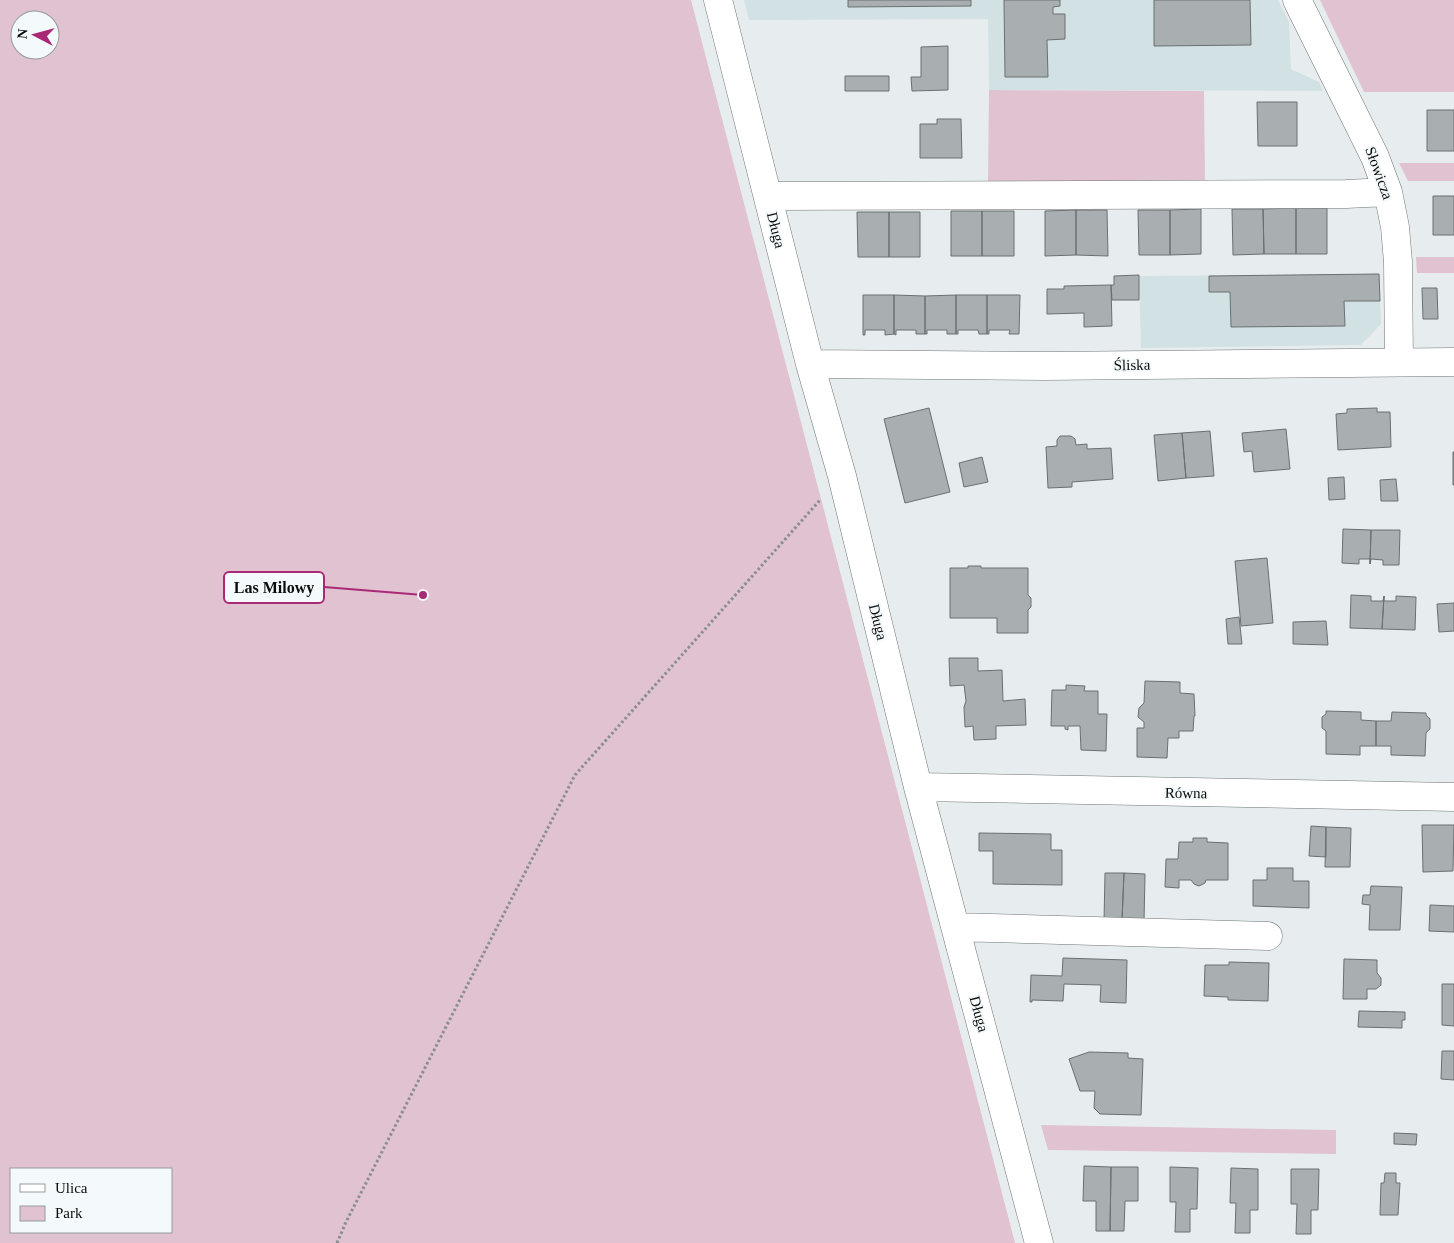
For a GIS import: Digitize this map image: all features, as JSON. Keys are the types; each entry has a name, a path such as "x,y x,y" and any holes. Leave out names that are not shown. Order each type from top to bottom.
{"street":[{"name":"Długa","path":"718,0 810,364 842,476 918,787 1039,1243"},
{"name":"Słowicza","path":"1297,0 1375,156 1388,192 1395,227 1397,253 1399,362"},
{"path":"768,196 1388,192"},
{"name":"Śliska","path":"810,364 1045,366 1454,362"},
{"name":"Równa","path":"918,787 1454,797"},
{"path":"956,927 1268,936"}],"path":[{"path":"337,1243 575,775 842,476"}],"shaded area":[{"path":"744,0 1278,0 1289,22 1291,69 1319,82 1323,91 989,90 988,19 749,20"},
{"path":"1379,274 1381,324 1361,345 1141,348 1139,276"}],"green space":[{"path":"0,0 691,0 1015,1243 0,1243"},
{"path":"1320,0 1454,0 1454,92 1364,92"},
{"path":"989,90 1204,91 1205,182 988,184"},
{"path":"1399,163 1454,163 1454,181 1408,181"},
{"path":"1416,257 1454,257 1454,273 1417,273"},
{"path":"1041,1125 1336,1130 1336,1154 1048,1150"}],"building":[{"path":"848,0 971,0 971,6 848,7"},
{"path":"1004,0 1060,0 1060,6 1053,7 1053,14 1065,14 1065,39 1047,40 1048,77 1005,77"},
{"path":"1154,0 1250,0 1251,45 1154,46"},
{"path":"948,46 948,90 912,91 911,77 921,77 921,47"},
{"path":"845,76 889,76 889,91 845,91"},
{"path":"1257,102 1297,102 1297,146 1258,146"},
{"path":"1427,110 1454,110 1454,151 1427,151"},
{"path":"937,119 961,119 962,158 920,158 920,124 937,124"},
{"path":"1433,196 1454,196 1454,235 1433,235"},
{"path":"1296,208 1327,208 1327,254 1296,254"},
{"path":"1296,208 1296,254 1264,254 1263,209"},
{"path":"1201,209 1201,254 1170,255 1170,210"},
{"path":"1232,209 1263,209 1264,254 1233,255"},
{"path":"1076,210 1076,255 1045,256 1045,211"},
{"path":"1076,210 1107,210 1108,256 1076,255"},
{"path":"1138,210 1170,210 1170,255 1139,255"},
{"path":"951,211 982,211 982,256 951,256"},
{"path":"982,211 1014,211 1014,256 982,256"},
{"path":"857,212 889,212 889,257 858,257"},
{"path":"889,212 920,212 920,257 889,257"},
{"path":"1379,274 1380,301 1344,301 1345,326 1231,327 1230,292 1209,292 1209,276"},
{"path":"1139,275 1139,300 1112,300 1111,285 1114,285 1114,276"},
{"path":"1111,285 1112,326 1084,327 1084,313 1047,314 1047,289 1064,289 1064,286"},
{"path":"1422,288 1437,288 1438,319 1423,319"},
{"path":"863,295 894,295 894,334 885,335 885,330 865,330 865,335 863,335"},
{"path":"894,295 925,296 925,334 916,334 916,330 896,330 896,335 894,334"},
{"path":"956,295 956,334 947,334 947,330 927,330 927,334 925,334 925,296"},
{"path":"956,295 987,295 987,334 979,334 978,330 958,330 958,334 956,334"},
{"path":"987,295 1020,295 1019,334 1009,334 1010,330 989,330 989,334 987,334"},
{"path":"929,408 950,492 905,503 884,419"},
{"path":"1377,408 1377,412 1390,412 1391,447 1338,450 1336,414 1347,413 1347,409"},
{"path":"1286,429 1290,469 1254,472 1252,451 1244,452 1242,433"},
{"path":"1210,431 1214,476 1186,478 1182,433"},
{"path":"1182,433 1186,478 1158,481 1154,435"},
{"path":"1060,436 1071,436 1075,439 1076,445 1087,444 1087,449 1111,448 1113,479 1072,482 1072,487 1048,488 1046,447 1057,446 1057,440"},
{"path":"1454,452 1454,485 1453,485"},
{"path":"982,457 988,482 964,487 959,463"},
{"path":"1344,477 1345,499 1329,500 1328,478"},
{"path":"1396,479 1398,501 1381,501 1380,480"},
{"path":"1343,529 1371,530 1370,564 1370,559 1359,559 1359,564 1342,563"},
{"path":"1371,530 1400,530 1399,565 1383,565 1383,560 1371,559 1370,564"},
{"path":"1267,558 1273,623 1241,626 1235,561"},
{"path":"968,566 981,566 981,568 1028,568 1028,595 1031,598 1031,607 1028,610 1028,633 997,633 997,618 950,618 950,568 968,568"},
{"path":"1351,595 1371,596 1371,601 1383,601 1384,596 1382,629 1350,628"},
{"path":"1384,596 1384,601 1396,601 1396,596 1416,597 1415,630 1382,629"},
{"path":"1454,603 1454,631 1439,632 1437,604"},
{"path":"1239,617 1242,644 1228,644 1226,619"},
{"path":"1326,621 1328,645 1293,644 1293,622"},
{"path":"949,658 978,658 978,671 1002,670 1003,701 1025,699 1026,725 996,726 996,739 974,740 973,726 965,727 964,707 966,701 964,685 950,686"},
{"path":"1145,681 1180,682 1180,693 1194,694 1195,716 1193,731 1179,731 1179,738 1168,738 1167,758 1137,757 1137,728 1144,728 1144,722 1138,717 1139,708 1144,703"},
{"path":"1066,685 1085,686 1084,691 1098,691 1098,714 1107,714 1106,751 1081,750 1080,726 1068,726 1068,730 1065,729 1065,726 1051,726 1052,690 1066,690"},
{"path":"1326,711 1361,712 1361,720 1376,721 1376,746 1360,746 1360,755 1326,754 1326,731 1322,728 1322,717 1326,714"},
{"path":"1392,712 1426,713 1430,719 1430,729 1426,733 1425,756 1391,755 1391,746 1376,746 1376,721 1391,721"},
{"path":"1422,825 1454,825 1453,871 1423,872"},
{"path":"1311,826 1326,827 1326,857 1309,856"},
{"path":"1326,827 1351,828 1350,867 1325,867"},
{"path":"979,833 1051,834 1051,850 1062,850 1062,885 993,884 993,851 979,851"},
{"path":"1193,838 1207,838 1207,842 1228,843 1228,880 1206,880 1205,883 1199,886 1191,880 1179,880 1179,888 1165,887 1166,859 1178,859 1179,842 1193,842"},
{"path":"1267,868 1293,868 1293,881 1309,881 1309,908 1253,906 1253,880 1267,880"},
{"path":"1105,873 1124,873 1122,921 1104,921"},
{"path":"1124,873 1145,874 1144,922 1122,921"},
{"path":"1371,886 1402,887 1400,930 1369,930 1370,905 1362,904 1363,895 1370,895"},
{"path":"1430,905 1454,906 1454,932 1429,931"},
{"path":"1063,958 1127,960 1126,1003 1100,1002 1101,985 1064,984 1063,1001 1032,1000 1030,1002 1031,975 1062,976"},
{"path":"1344,959 1377,960 1377,973 1381,978 1381,985 1376,989 1367,989 1367,999 1343,999"},
{"path":"1229,962 1269,963 1268,1001 1228,1000 1228,997 1204,996 1205,965 1229,965"},
{"path":"1442,984 1454,984 1454,1026 1442,1025"},
{"path":"1359,1011 1405,1012 1405,1020 1402,1020 1402,1028 1358,1027"},
{"path":"1442,1051 1454,1051 1454,1080 1441,1079"},
{"path":"1089,1052 1128,1053 1128,1058 1143,1059 1141,1115 1100,1114 1094,1108 1095,1091 1080,1091 1069,1059"},
{"path":"1394,1133 1417,1134 1416,1145 1394,1144"},
{"path":"1084,1166 1111,1167 1110,1231 1096,1231 1096,1201 1083,1201"},
{"path":"1111,1167 1138,1167 1138,1201 1125,1201 1124,1231 1110,1231"},
{"path":"1170,1167 1198,1168 1197,1209 1190,1209 1190,1232 1175,1232 1176,1202 1170,1202"},
{"path":"1231,1168 1258,1169 1258,1210 1250,1210 1250,1233 1235,1233 1236,1203 1230,1203"},
{"path":"1291,1169 1319,1169 1318,1210 1311,1210 1311,1234 1296,1234 1297,1204 1291,1204"},
{"path":"1385,1173 1396,1173 1396,1183 1400,1183 1398,1215 1380,1215 1381,1183 1384,1183"}],"place":[{"name":"Las Milowy","path":"423,595"}]}
